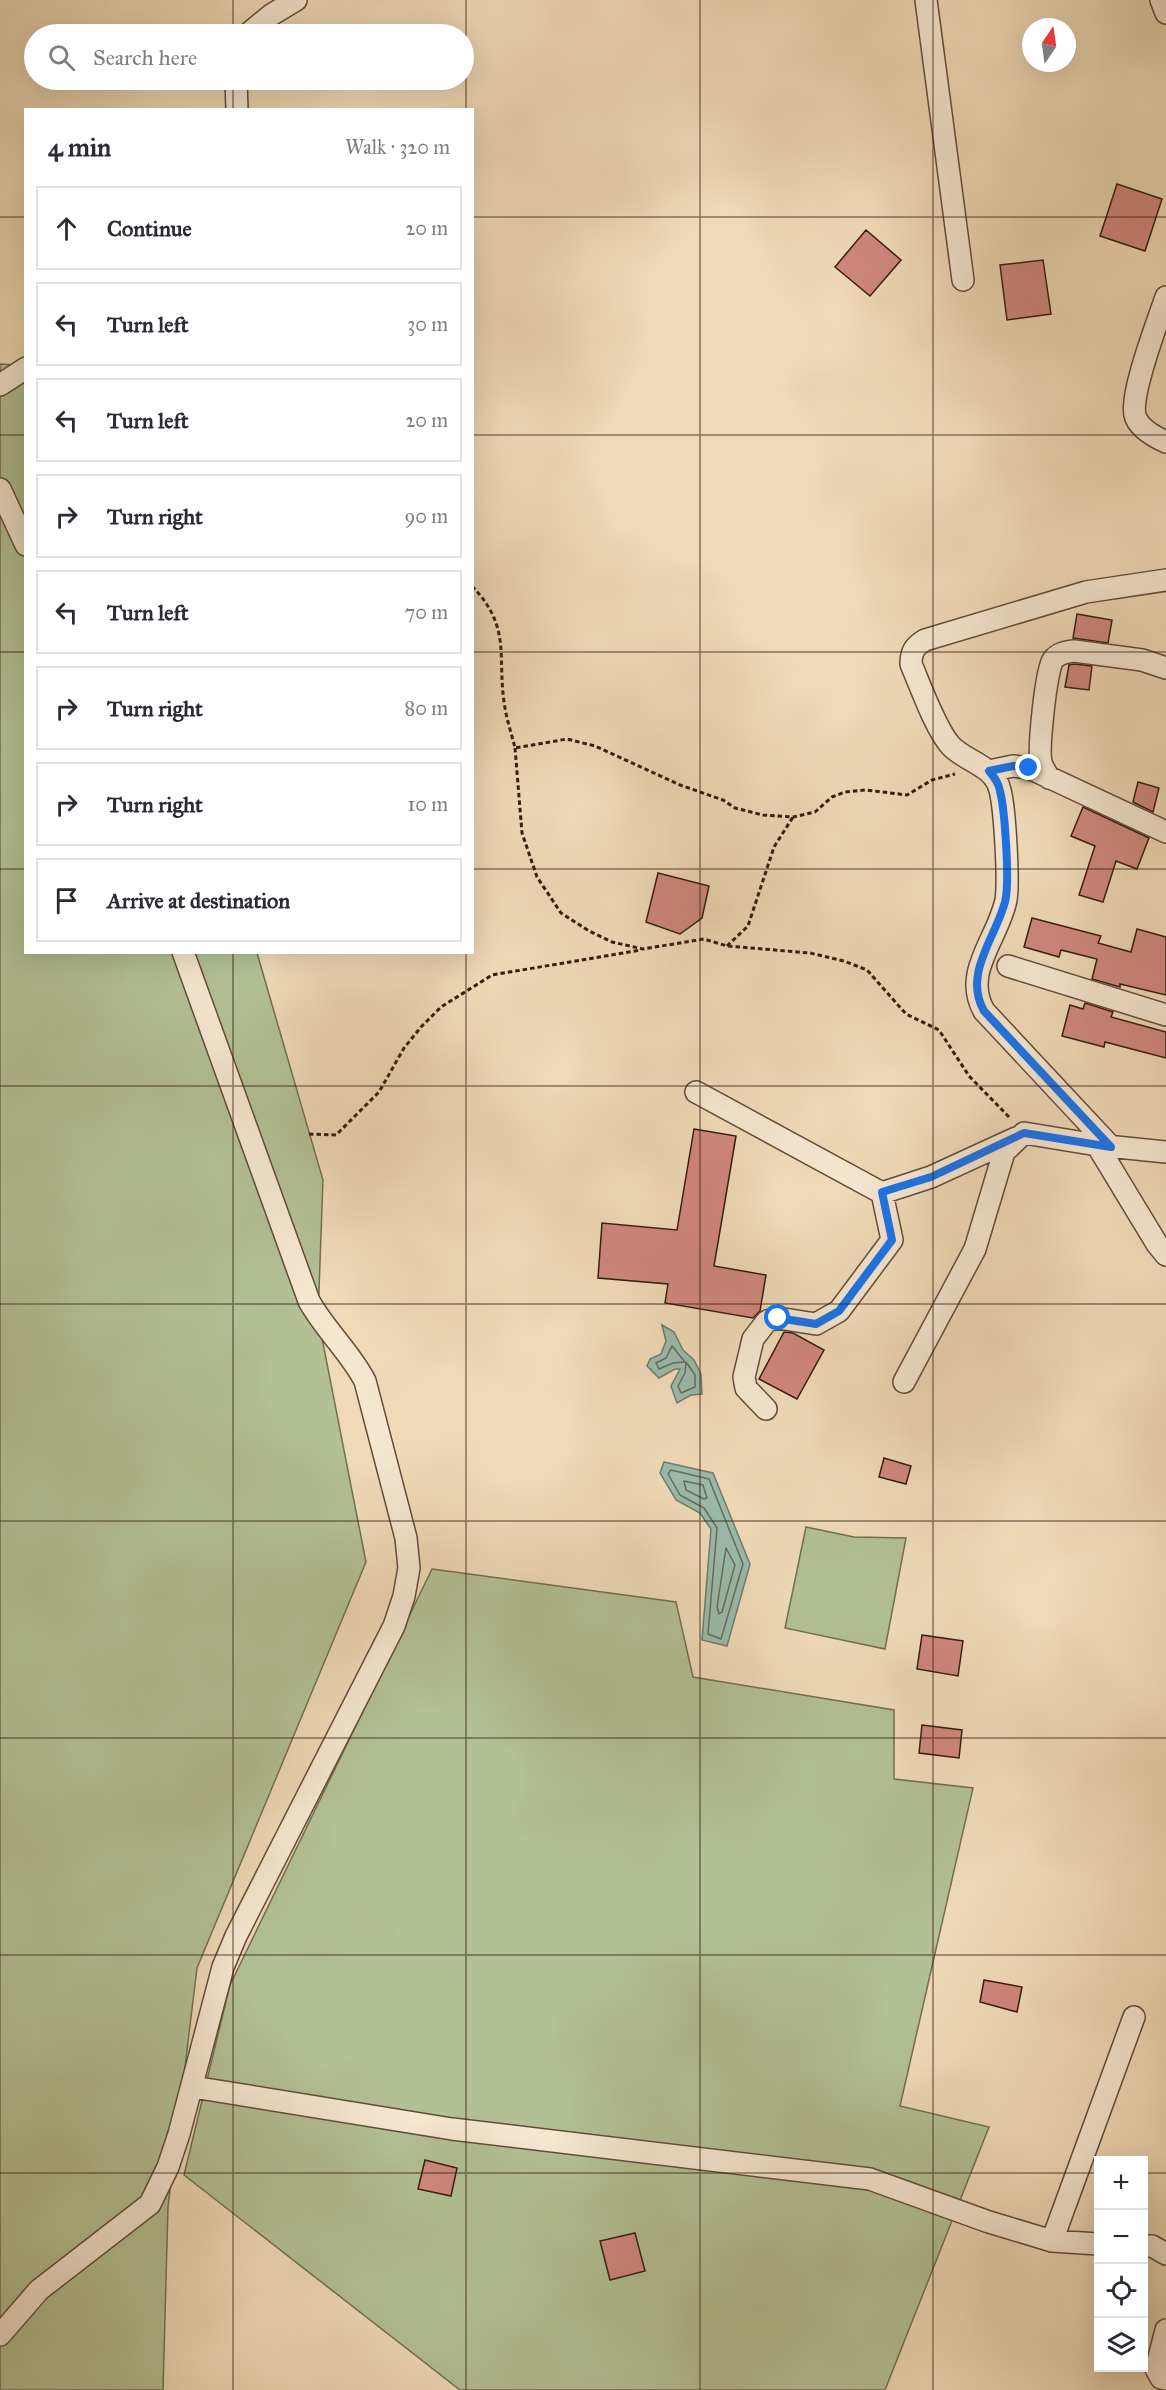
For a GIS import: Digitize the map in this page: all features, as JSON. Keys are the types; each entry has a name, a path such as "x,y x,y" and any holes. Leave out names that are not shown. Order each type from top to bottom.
{"street":[{"path":"260,24 297,0"},
{"path":"926,0 963,280"},
{"path":"1161,0 1166,13"},
{"path":"236,90 237,108"},
{"path":"1166,297 1135,395 1135,416 1147,432 1166,442"},
{"path":"0,385 24,369"},
{"path":"0,489 24,541"},
{"path":"1166,580 1086,592 925,640 916,646 911,655 911,664 945,738 961,754 989,771 1000,790 1007,881 1001,916 975,980 976,996 984,1011 1104,1146 1166,1255"},
{"path":"1049,778 1041,763 1041,746 1048,672 1054,659 1063,653 1074,651 1142,660 1166,668"},
{"path":"989,771 1021,766 1166,832"},
{"path":"0,2335 39,2290 150,2204 168,2167 193,2087 223,1967 236,1936 394,1626 404,1596 409,1568 406,1538 364,1381 356,1364 321,1323 309,1301 184,954"},
{"path":"1008,966 1166,1015"},
{"path":"696,1092 882,1192 931,1177 1024,1133 1104,1146 1166,1152"},
{"path":"904,1382 975,1250 1004,1152 1024,1133"},
{"path":"766,1409 746,1388 744,1377 753,1339 767,1321 778,1318 816,1324 839,1311 892,1240 882,1192"},
{"path":"1052,2241 1134,2017"},
{"path":"193,2087 452,2129 870,2179 989,2222 1052,2241 1094,2244"},
{"path":"1148,2246 1166,2253"},
{"path":"1166,2330 1156,2369 1161,2378 1166,2379"}],"path":[{"path":"474,588 489,603 501,637 505,707 515,748 522,833 537,877 561,913 589,931 612,942 643,949"},
{"path":"515,748 567,739 595,746 680,785 723,800 735,808 763,815 793,817 815,812 832,797 845,792 866,790 907,795 932,780 954,774 989,771"},
{"path":"727,946 748,926 774,847 793,817"},
{"path":"309,1134 336,1135 379,1092 404,1048 421,1027 441,1007 492,975 704,939 727,946 810,953 844,961 867,970 906,1014 939,1030 969,1076 1024,1133"}],"green space":[{"path":"0,364 24,366 24,954 257,954 323,1180 318,1318 366,1562 197,1968 168,2207 163,2390 0,2390"},
{"path":"806,1527 854,1537 906,1538 885,1649 785,1628"},
{"path":"432,1569 676,1602 693,1677 894,1710 894,1779 973,1788 900,2106 989,2127 885,2390 460,2390 184,2175 230,1985"}],"water":[{"path":"662,1325 674,1332 683,1350 694,1360 701,1374 702,1394 691,1395 677,1403 671,1386 680,1369 675,1369 659,1378 647,1366 650,1359 661,1354 666,1341"},
{"path":"664,1462 713,1473 750,1564 727,1646 702,1640 711,1529 700,1513 676,1500 660,1473"}],"building":[{"path":"1117,184 1162,199 1145,251 1100,236"},
{"path":"866,230 901,260 870,296 835,267"},
{"path":"1043,260 1051,314 1007,320 1000,265"},
{"path":"1077,614 1112,620 1108,643 1073,638"},
{"path":"1069,665 1092,666 1089,690 1065,687"},
{"path":"1138,782 1159,788 1153,812 1133,802"},
{"path":"1083,807 1149,838 1137,869 1116,861 1103,902 1079,895 1095,846 1071,836"},
{"path":"658,873 709,886 702,918 680,934 646,922"},
{"path":"1032,918 1101,936 1098,943 1131,952 1137,929 1166,937 1166,995 1120,984 1120,987 1092,979 1097,959 1061,950 1059,957 1024,947"},
{"path":"1085,1003 1113,1012 1111,1017 1166,1032 1166,1058 1105,1042 1104,1047 1062,1036 1070,1005 1083,1009"},
{"path":"694,1129 736,1136 714,1266 766,1275 760,1311 753,1318 665,1303 668,1284 598,1278 602,1223 677,1230"},
{"path":"784,1332 793,1333 824,1350 797,1399 759,1379"},
{"path":"884,1458 911,1466 906,1484 879,1477"},
{"path":"922,1635 963,1641 958,1676 917,1669"},
{"path":"922,1725 962,1730 959,1758 919,1753"},
{"path":"984,1980 1022,1987 1017,2012 980,2002"},
{"path":"425,2160 457,2168 451,2196 418,2189"},
{"path":"635,2233 645,2271 610,2280 600,2241"}],"route":[{"path":"778,1318 816,1324 839,1311 892,1240 882,1192 931,1177 1024,1133 1111,1147 984,1011 976,996 975,980 1006,899 1007,881 1000,790 989,771 1013,766 1029,768"}]}
